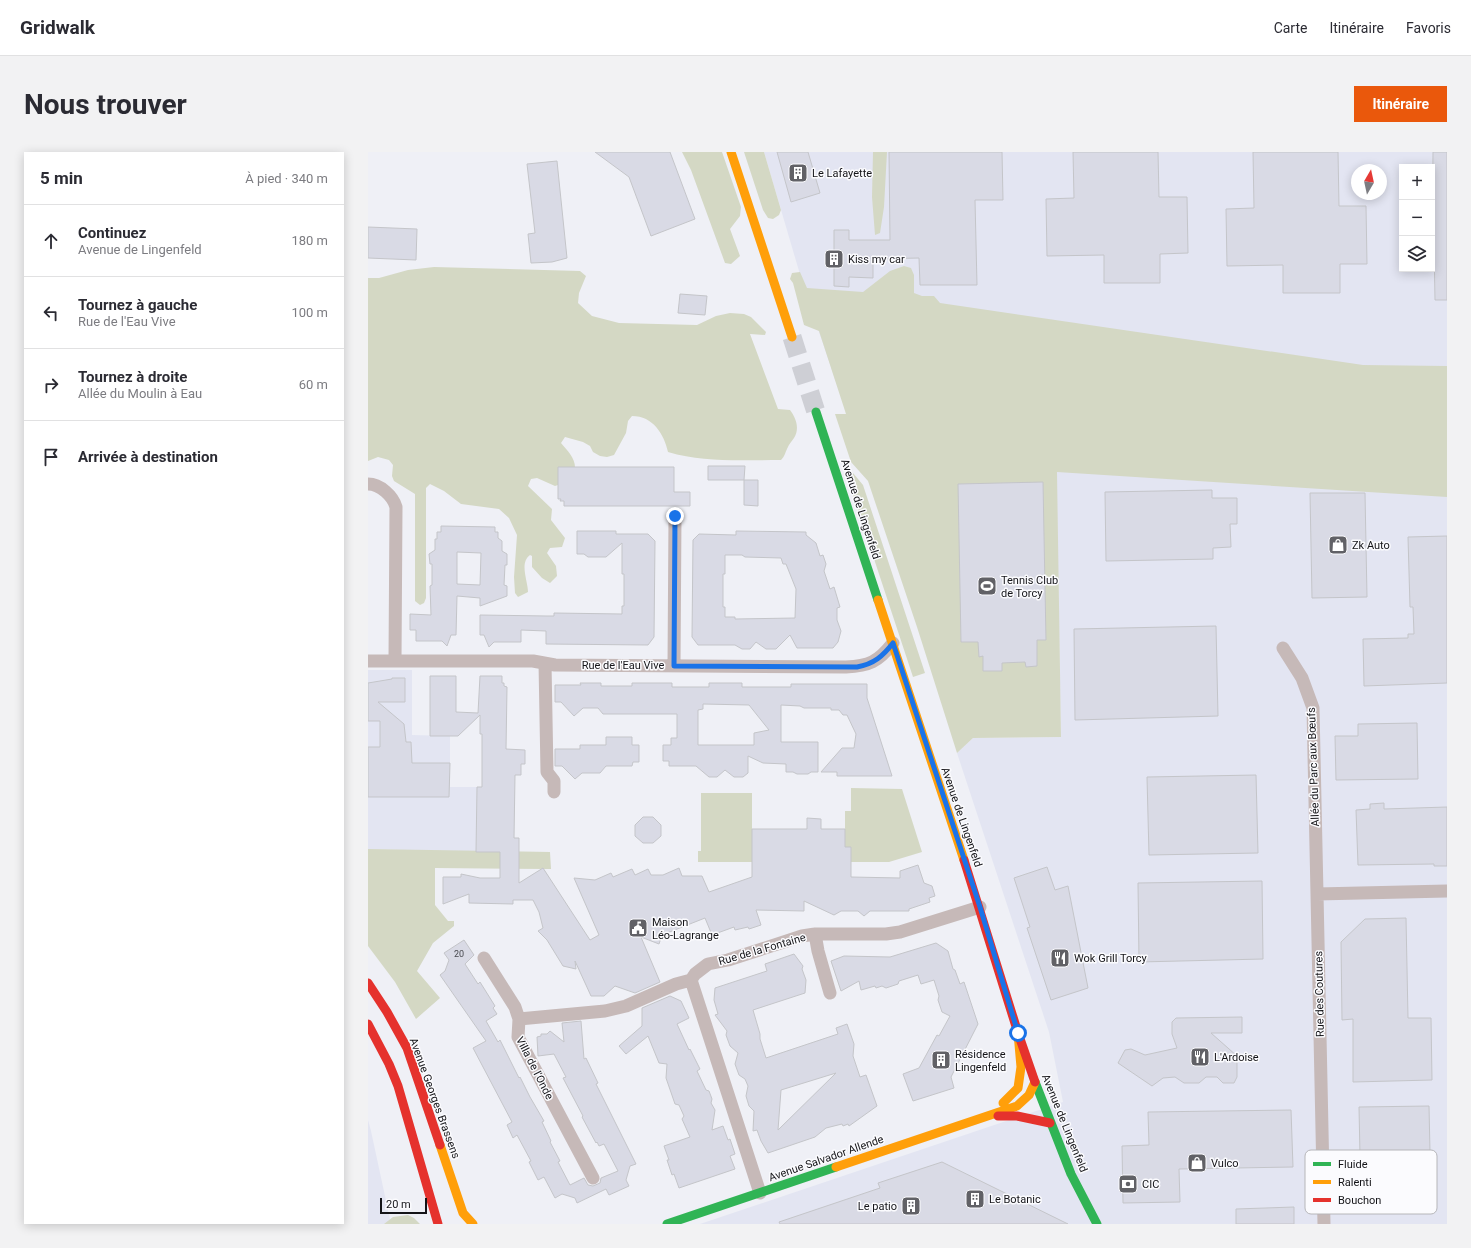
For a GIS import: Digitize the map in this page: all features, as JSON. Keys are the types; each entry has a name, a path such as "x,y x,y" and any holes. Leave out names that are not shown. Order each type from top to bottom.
{"main road":[{"path":"732,154 792,337"},
{"name":"Avenue de Lingenfeld","path":"816,412 980,907 1018,1033 1050,1123 1071,1174 1096,1224"},
{"name":"Avenue Georges Brassens","path":"368,983 387,1012 407,1048 463,1213 473,1224"},
{"path":"368,1024 390,1064 398,1086 438,1224"},
{"path":"992,1116 1018,1088 1021,1067 1018,1033"},
{"name":"Avenue Salvador Allende","path":"667,1224 992,1116 1017,1106 1029,1094 1035,1082"},
{"path":"1017,1106 1034,1108 1046,1112"},
{"name":"Avenue Salvador Allende","path":"992,1116 1017,1116 1050,1123"}],"street":[{"path":"368,484 372,484 390,494 396,507 395,660"},
{"path":"674,666 675,516"},
{"name":"Rue de l'Eau Vive","path":"368,660 533,661 555,665 857,667 874,662 881,657 893,643"},
{"name":"Allée du Parc aux Bœufs","path":"1283,648 1302,678 1313,708 1317,894"},
{"path":"545,664 547,772 554,781 554,792"},
{"path":"1317,894 1447,891"},
{"name":"Rue des Coutures","path":"1317,894 1322,1150"},
{"name":"Rue de la Fontaine","path":"518,1019 605,1010 626,1006 676,984 691,980 695,974 708,964 728,960 802,936 815,934 886,934 900,932 980,907"},
{"path":"815,934 818,951 830,993"},
{"name":"Villa de l'Onde","path":"484,958 515,1007 518,1019 518,1037 593,1178"},
{"path":"691,980 760,1193"},
{"name":"Rue des Coutures","path":"1324,1214 1324,1224"}],"shaded area":[{"path":"764,152 1447,152 1447,1224 700,1224 1063,1102 1049,1032 957,753 973,738 1061,737 1056,461 847,414 804,288"},
{"path":"368,670 412,670 412,735 450,736 450,787 477,787 476,852 368,849"},
{"path":"368,1120 371,1131 391,1224 368,1224"}],"green space":[{"path":"682,152 722,152 741,207 740,216 730,229 740,256 731,264 725,263 691,170"},
{"path":"744,152 764,152 781,210 779,215 773,219 768,218 763,210"},
{"path":"873,152 887,152 884,207 880,233 875,235 872,197"},
{"path":"904,266 911,268 914,275 914,293 922,296 934,296 940,303 1363,365 1447,366 1447,497 1057,472 1061,737 973,738 957,753 868,481 851,462 835,414 846,414 819,331 804,325 793,283 790,279 792,273 800,272 807,288 863,292 890,271"},
{"path":"434,267 580,271 586,276 579,293 578,303 592,316 619,323 697,325 716,316 730,313 744,314 751,317 766,332 765,335 750,334 778,409 790,410 794,416 797,427 796,434 781,460 710,459 682,456 668,452 664,439 652,423 646,419 632,416 628,421 626,433 614,455 607,457 600,456 593,452 590,446 583,442 565,437 561,443 572,457 575,467 558,467 558,485 555,486 537,478 531,479 528,486 552,509 551,520 565,538 562,547 550,548 547,553 556,566 557,576 550,583 542,578 532,567 532,556 530,555 525,563 528,592 518,597 515,593 514,577 517,535 509,518 499,509 461,504 444,491 430,484 426,488 426,598 424,603 420,605 415,601 415,494 394,481 392,476 393,465 389,460 378,457 368,461 368,278 379,278 408,270"},
{"path":"848,467 863,485 925,673 913,677 844,468"},
{"path":"851,788 902,789 922,852 889,862 851,862 845,847 845,811 851,811"},
{"path":"701,793 752,793 752,862 698,862 698,851 701,851"},
{"path":"368,849 550,852 551,869 435,868 435,905 448,921 454,921 454,926 433,943 417,971 440,998 416,1019 395,982 368,946"},
{"path":"408,1215 420,1224 384,1224 393,1217"}],"building":[{"path":"595,152 670,152 695,219 651,236 629,177"},
{"name":"Le Lafayette","path":"777,152 808,152 820,193 791,202"},
{"path":"889,152 1002,152 1003,200 975,200 977,285 920,285 919,258 873,259 873,278 849,277 849,287 834,286 834,267 828,262 828,256 834,251 834,230 849,230 849,240 890,240"},
{"path":"1073,152 1158,152 1159,197 1187,197 1188,253 1160,254 1160,283 1104,283 1104,255 1047,256 1046,199 1074,198"},
{"path":"1253,152 1338,152 1339,206 1366,206 1367,264 1340,264 1340,293 1283,293 1283,265 1227,266 1226,209 1254,208"},
{"path":"1433,152 1447,152 1447,300 1435,300 1435,164 1433,164"},
{"path":"557,161 567,258 552,262 531,263 528,234 535,233 527,164"},
{"path":"368,227 417,229 416,260 368,258"},
{"path":"680,294 707,296 705,315 678,313"},
{"path":"708,466 745,466 744,480 708,480"},
{"path":"558,467 674,467 674,492 690,492 690,506 564,506 564,501 560,501 561,499 558,499"},
{"path":"744,480 758,480 758,506 744,505"},
{"path":"1043,482 1046,640 1037,640 1037,666 1026,667 1025,662 1002,663 1002,671 983,671 983,656 979,657 978,642 961,642 958,484"},
{"path":"1212,490 1212,498 1237,498 1237,524 1230,524 1231,547 1213,548 1213,559 1106,561 1105,492"},
{"name":"Zk Auto","path":"1310,493 1365,493 1367,597 1312,598"},
{"path":"441,526 495,527 495,532 498,532 498,538 502,541 502,551 507,554 504,585 507,586 507,596 480,606 480,598 457,596 456,635 451,635 447,646 442,641 416,641 416,630 410,630 410,614 431,615 430,586 432,585 432,564 430,564 429,554 435,550 435,539 437,539 437,532 441,532","holes":["457,552 481,553 480,585 457,584"]},
{"path":"577,531 616,531 616,534 648,534 655,541 654,637 648,645 546,644 546,631 521,630 521,642 494,642 489,647 484,635 480,635 480,615 554,616 554,613 622,614 622,606 624,606 624,574 622,574 622,543 606,557 588,557 584,554 577,554"},
{"path":"736,531 806,532 806,535 816,543 820,556 823,555 826,564 824,571 830,589 834,587 840,607 837,608 837,620 841,631 838,642 833,648 797,648 790,635 776,649 766,649 756,642 750,649 742,649 735,645 698,645 692,637 693,540 699,534 736,535","holes":["725,555 742,555 745,557 781,558 783,564 786,564 796,589 795,618 735,619 735,617 725,617 725,607 723,607 723,574 725,574"]},
{"path":"1447,536 1447,683 1364,686 1363,639 1408,638 1408,634 1414,634 1413,607 1410,607 1408,537"},
{"path":"1216,626 1218,716 1075,720 1074,629"},
{"path":"430,676 456,676 456,712 478,713 480,676 502,676 502,683 504,683 504,686 507,687 506,749 525,750 525,764 521,764 521,775 515,775 514,838 519,838 519,883 543,868 590,940 599,935 574,878 595,880 611,873 613,877 632,869 635,875 648,869 651,875 663,875 679,868 682,876 702,876 709,892 752,877 752,829 807,829 807,818 821,819 821,829 845,829 845,847 851,847 851,877 900,878 900,871 918,865 924,883 932,886 935,896 929,898 930,902 909,909 909,911 870,911 864,916 858,911 841,911 834,915 804,901 804,911 756,910 761,925 749,929 748,927 735,930 734,927 712,935 705,918 662,935 659,944 641,937 660,982 635,993 615,986 604,996 591,996 575,961 576,969 563,966 547,940 538,931 543,928 539,912 533,900 513,900 513,904 469,903 469,894 443,904 443,877 461,877 461,874 480,878 500,878 500,852 476,852 477,787 482,787 482,734 480,734 480,715 458,736 430,736"},
{"path":"392,678 405,678 405,702 378,702 404,724 406,742 411,742 412,763 450,763 449,797 368,797 368,747 380,747 380,721 368,721 368,683"},
{"path":"580,683 601,683 601,686 632,686 632,683 672,683 672,687 709,687 709,683 742,683 742,687 791,687 791,684 867,684 867,698 892,776 837,776 837,772 821,772 842,748 854,748 856,734 847,715 843,715 839,710 831,710 831,708 804,708 800,706 781,705 781,742 818,742 818,772 797,774 793,772 786,772 786,764 763,763 748,756 748,773 743,777 734,777 725,770 717,777 709,777 696,766 669,766 669,761 663,761 663,745 671,745 671,738 677,738 677,714 603,714 598,708 583,708 574,716 561,702 555,702 555,685 581,685","holes":["703,704 749,705 769,730 754,733 754,745 698,745 698,710 703,709"]},
{"path":"1417,723 1418,779 1336,780 1335,736 1358,736 1358,724"},
{"path":"606,737 632,737 632,745 639,745 639,762 633,762 632,766 606,766 600,773 582,773 575,779 562,766 555,766 555,749 580,749 580,745 606,745"},
{"path":"1256,775 1258,853 1149,855 1147,777"},
{"path":"1384,803 1384,809 1447,807 1447,866 1434,866 1434,864 1358,865 1356,810 1370,809 1370,804"},
{"path":"643,817 653,817 661,825 661,836 653,843 643,843 635,836 635,825"},
{"name":"Wok Grill Torcy","path":"1047,867 1055,890 1068,886 1088,988 1051,1000 1027,928 1030,927 1014,878"},
{"path":"1262,881 1263,959 1139,962 1138,883"},
{"path":"1406,918 1408,1018 1431,1018 1432,1080 1353,1082 1353,1019 1342,1020 1341,942 1365,919"},
{"path":"464,940 474,955 465,964 478,984 480,982 495,1006 493,1008 497,1014 486,1021 498,1042 500,1040 519,1078 520,1077 544,1121 542,1122 551,1141 550,1142 560,1161 558,1162 570,1185 584,1178 588,1185 593,1186 600,1183 601,1178 618,1171 604,1144 599,1146 597,1142 596,1143 563,1078 566,1077 554,1054 538,1056 537,1037 541,1036 541,1034 547,1034 550,1031 564,1042 562,1023 581,1021 584,1059 586,1058 598,1083 596,1084 636,1164 630,1166 626,1180 629,1186 609,1195 606,1189 577,1203 575,1198 562,1194 555,1198 544,1177 538,1180 529,1162 531,1161 517,1135 513,1138 507,1125 512,1122 473,1048 486,1041 440,975 445,971 449,960 444,953"},
{"path":"936,943 948,951 953,969 955,970 960,984 964,982 978,1024 951,1077 954,1088 913,1101 903,1074 919,1068 937,1035 939,1036 950,1016 942,1012 934,980 921,984 918,975 899,981 898,984 886,988 882,986 876,988 875,986 861,990 859,981 841,991 831,961 844,956 890,957"},
{"path":"794,954 803,966 802,969 806,980 805,993 753,1010 766,1058 838,1034 836,1028 847,1024 854,1044 853,1056 860,1077 866,1075 877,1106 849,1126 848,1124 843,1126 842,1124 826,1128 815,1137 768,1153 757,1130 753,1131 754,1111 749,1106 746,1096 748,1086 745,1079 739,1075 735,1064 738,1053 730,1046 726,1035 727,1031 715,1015 718,1014 714,1000 715,988 767,971 765,964","holes":["836,1073 778,1130 781,1090"]},
{"path":"670,996 681,1001 689,1018 677,1024 700,1069 697,1071 712,1099 711,1103 715,1110 712,1130 723,1126 728,1140 730,1139 735,1154 730,1156 735,1169 679,1188 674,1174 672,1175 664,1146 690,1137 682,1119 684,1116 679,1105 675,1104 666,1078 667,1064 659,1063 648,1036 626,1054 619,1046 642,1026 642,1008"},
{"path":"1242,1017 1242,1033 1211,1033 1237,1056 1237,1077 1234,1083 1223,1083 1217,1077 1206,1077 1199,1083 1184,1083 1175,1077 1163,1078 1152,1086 1118,1063 1125,1050 1131,1049 1145,1055 1177,1048 1172,1034 1172,1022 1176,1018"},
{"path":"1429,1106 1430,1150 1360,1150 1359,1107"},
{"path":"1291,1110 1293,1167 1179,1169 1180,1202 1123,1203 1122,1146 1149,1145 1148,1112"},
{"path":"942,1162 1068,1224 780,1224 779,1222 880,1188 878,1183"},
{"path":"1294,1207 1294,1224 1236,1224 1236,1209"}],"tunnel":[{"path":"792,337 816,412"}],"traffic: fast":[{"path":"816,412 878,600"},
{"path":"1035,1082 1071,1174 1097,1224"},
{"path":"667,1224 836,1167"}],"traffic: slow":[{"path":"731,152 792,337"},
{"path":"878,600 964,860"},
{"path":"1003,1103 1018,1088 1021,1067 1018,1033"},
{"path":"836,1167 1017,1106 1029,1095 1035,1082"},
{"path":"440,1145 463,1213 473,1224"}],"traffic: jam":[{"path":"964,860 1018,1033 1035,1082"},
{"path":"368,983 387,1012 407,1048 440,1145"},
{"path":"368,1024 389,1064 398,1086 438,1224"},
{"path":"998,1116 1017,1116 1050,1123"}],"place":[{"name":"Le Lafayette","path":"798,173"},
{"name":"Kiss my car","path":"834,259"},
{"name":"Zk Auto","path":"1338,545"},
{"name":"Tennis Club de Torcy","path":"987,586"},
{"name":"Maison Léo-Lagrange","path":"638,928"},
{"name":"Wok Grill Torcy","path":"1060,958"},
{"name":"L'Ardoise","path":"1200,1057"},
{"name":"Résidence Lingenfeld","path":"941,1060"},
{"name":"Vulco","path":"1197,1163"},
{"name":"CIC","path":"1128,1184"},
{"name":"Le Botanic","path":"975,1199"},
{"name":"Le patio","path":"911,1206"}],"route":[{"path":"675,516 674,666 857,667 874,662 887,651 893,643 980,907 1018,1033"}]}
